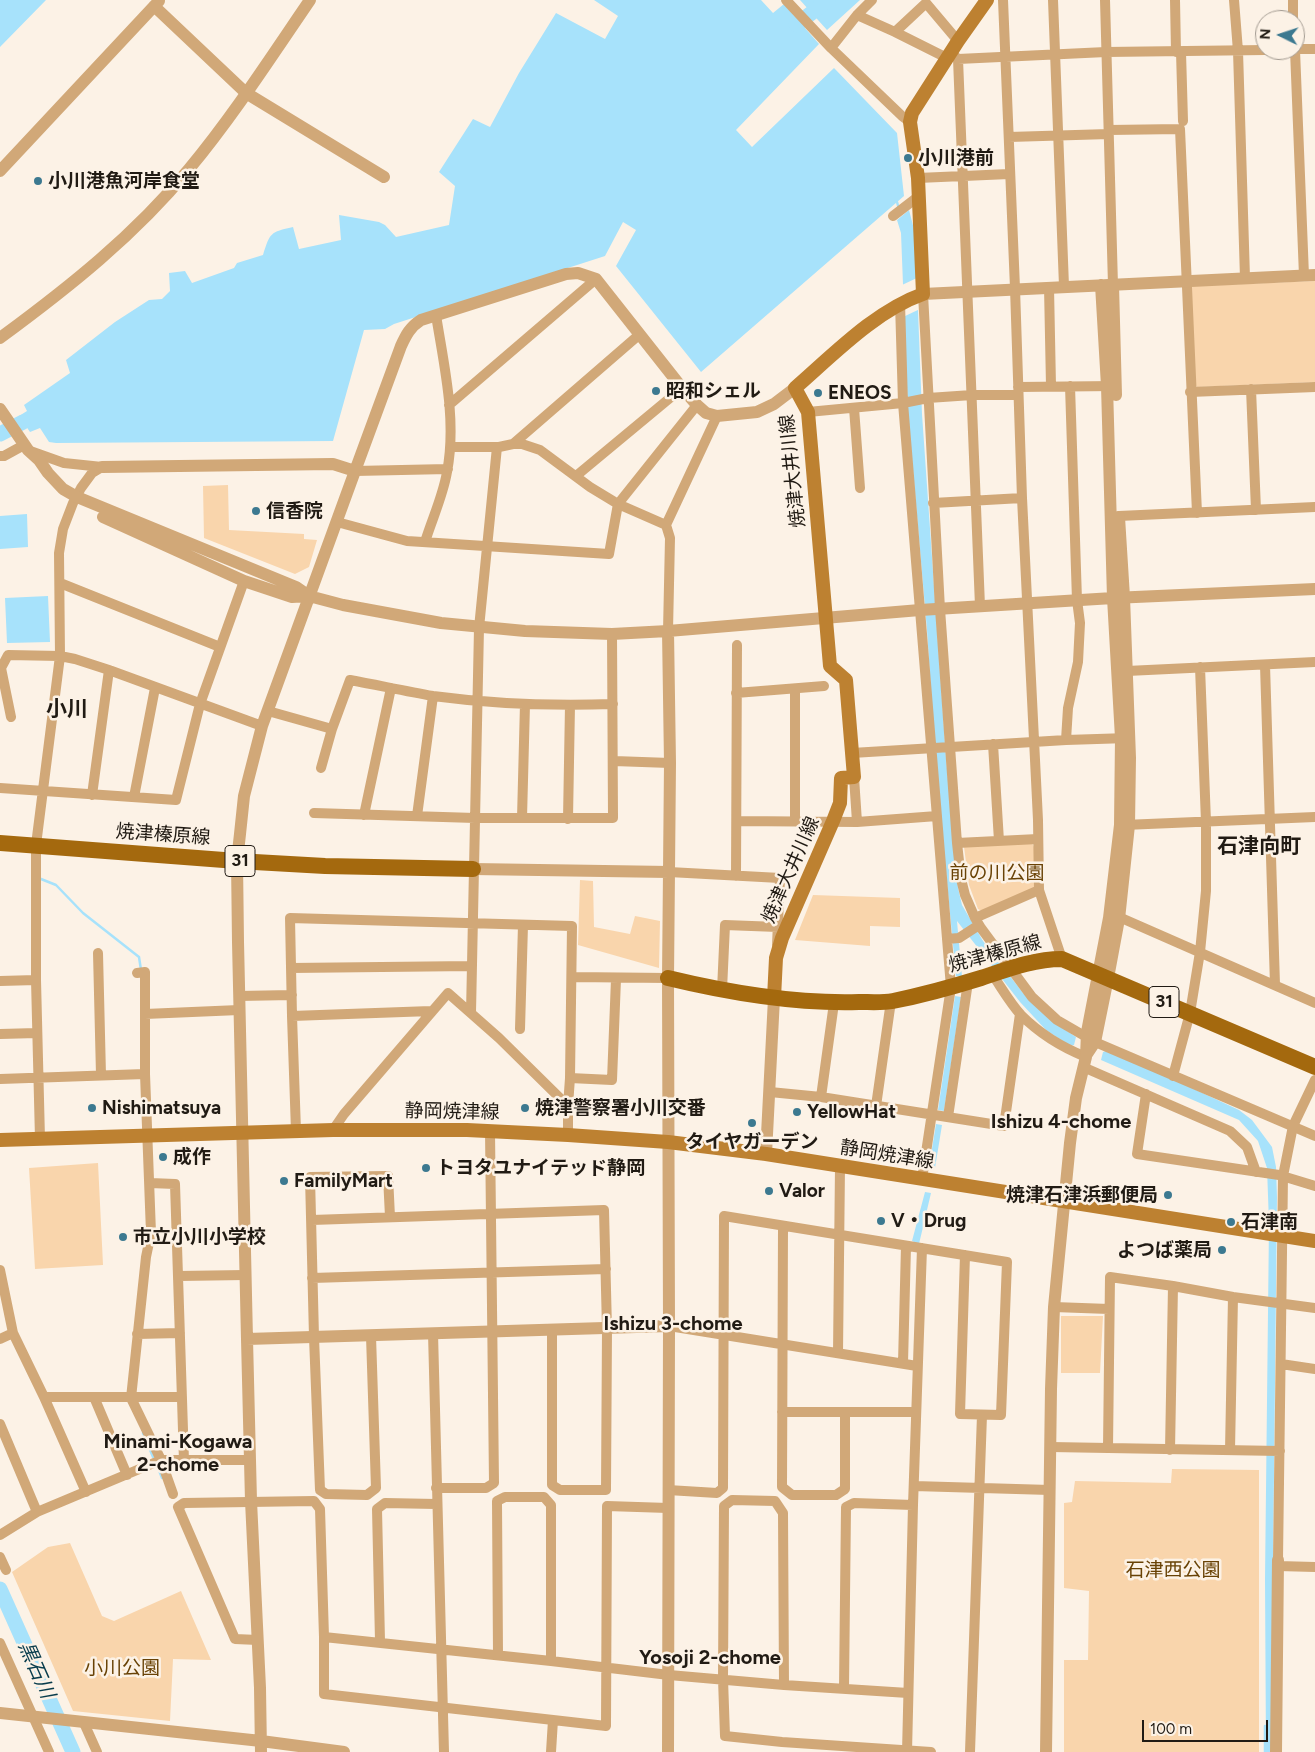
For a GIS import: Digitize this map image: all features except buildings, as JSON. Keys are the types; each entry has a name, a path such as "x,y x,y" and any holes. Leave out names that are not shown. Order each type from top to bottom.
{"main road":[{"path":"921,294 913,200 918,178 910,122 912,113 987,0"},
{"name":"焼津大井川線","path":"774,998 776,958 782,938 840,803 841,778 854,777 846,680 830,666 808,412 794,388 874,320 901,303 921,294"},
{"name":"焼津榛原線","path":"0,843 326,866 473,869"},
{"name":"焼津榛原線","path":"668,978 722,990 774,998 834,1003 891,1002 959,985 1044,959 1062,959 1315,1068"},
{"name":"静岡焼津線","path":"0,1140 333,1130 490,1130 668,1142 766,1154 1315,1241"}],"street":[{"path":"0,338 74,282 145,218 188,170 246,93 310,0"},
{"path":"786,0 831,48 910,122"},
{"path":"831,48 858,14 872,0"},
{"path":"1003,0 1022,498 1038,840 1038,890 1062,959"},
{"path":"1053,0 1064,286"},
{"path":"1105,0 1109,132 1107,285 1125,738"},
{"path":"1174,0 1184,121"},
{"path":"1234,0 1238,51 1245,278"},
{"path":"896,32 927,1 953,53 964,176 980,606"},
{"path":"0,171 157,3 246,93 384,178"},
{"path":"858,14 896,32 953,53 1005,57 1106,52 1255,50"},
{"path":"1261,1173 1247,1147 1230,1131 1146,1094 1084,1062 1045,1036 1020,1014 965,895 961,879 957,843 933,503 921,294 1310,275 1296,60"},
{"path":"1009,137 1058,136 1180,128 1190,392 1197,513"},
{"path":"918,178 1010,174"},
{"path":"893,216 913,200"},
{"path":"261,1747 251,1501 239,1010 238,861 244,796 262,726 407,333 415,324 436,315 566,274 578,273 596,279 682,388 706,413 717,416 757,412 774,404 794,388"},
{"path":"450,405 596,279"},
{"path":"1048,287 1051,386"},
{"path":"901,303 903,403 937,816 955,938 959,985 948,1117"},
{"path":"424,542 446,479 450,447 450,405 436,315"},
{"path":"513,444 640,334"},
{"path":"808,412 1051,386 1111,386"},
{"path":"1066,740 1068,708 1078,662 1080,623 1070,386"},
{"path":"1046,1752 1054,1306 1076,1098 1119,917 1124,825 1127,671 1119,597 1119,516 1111,386"},
{"path":"1190,392 1315,387"},
{"path":"576,476 682,388"},
{"path":"1251,389 1256,510"},
{"path":"337,522 408,541 609,554 618,504 697,405"},
{"path":"854,408 860,488"},
{"path":"2,412 24,445 34,466 61,496 296,587 309,596"},
{"path":"668,1752 668,872 670,763 668,631 670,538 666,525 717,416"},
{"path":"450,447 497,447 522,444 540,450 590,487 618,504 666,525"},
{"path":"24,445 45,458 64,463 102,467 333,464 355,471 448,469"},
{"path":"0,456 4,456 24,445"},
{"path":"471,1012 479,628 497,447"},
{"path":"40,1139 36,980 36,845 60,656 60,545 63,529 75,500 92,473 102,467"},
{"path":"933,503 1022,498"},
{"path":"75,500 244,581 292,597 309,596 343,605 479,628 612,634 920,610 1119,597 1315,589"},
{"path":"1119,516 1315,507"},
{"path":"0,788 92,796 176,800 200,704 244,581"},
{"path":"60,583 220,647"},
{"path":"314,814 475,818 613,818 612,634"},
{"path":"736,876 737,645"},
{"path":"11,716 1,669 8,655 60,656 109,670 262,726"},
{"path":"1127,671 1315,662"},
{"path":"1265,665 1276,985"},
{"path":"1173,1076 1190,1013 1200,952 1206,891 1206,822 1200,668"},
{"path":"92,796 109,670"},
{"path":"321,768 332,728 350,680 432,696 525,704 613,704"},
{"path":"736,693 824,686"},
{"path":"134,797 155,688"},
{"path":"364,814 391,688"},
{"path":"795,689 795,821"},
{"path":"417,816 432,696"},
{"path":"522,818 525,704"},
{"path":"568,819 570,705"},
{"path":"268,711 332,728"},
{"path":"852,753 950,746 1125,738"},
{"path":"993,744 999,841"},
{"path":"614,761 670,763"},
{"path":"854,777 857,822"},
{"path":"737,821 857,822 937,816"},
{"path":"1124,825 1315,817"},
{"path":"1104,976 1113,889 1124,825"},
{"path":"957,843 1038,840"},
{"path":"473,869 668,872 780,878 776,958"},
{"path":"955,938 977,923 1038,890"},
{"path":"1119,917 1315,1003"},
{"path":"296,1132 290,918 572,926 568,1135"},
{"path":"520,1029 522,925"},
{"path":"722,990 725,925 778,927"},
{"path":"98,953 101,1075"},
{"path":"291,968 472,966"},
{"path":"1001,971 1057,1020 1091,1039 1315,1136"},
{"path":"140,973 145,972 145,1074 151,1233 137,1334 131,1398 161,1460 173,1494"},
{"path":"572,977 616,979 668,978"},
{"path":"570,1078 612,1080 616,979"},
{"path":"0,981 36,980"},
{"path":"922,1179 932,1115 959,985"},
{"path":"333,1130 344,1114 448,993 471,1012 568,1106"},
{"path":"239,996 292,995"},
{"path":"766,1154 774,998"},
{"path":"876,1106 891,1002"},
{"path":"821,1097 834,1003"},
{"path":"145,1014 239,1010"},
{"path":"292,1016 431,1011"},
{"path":"770,1092 821,1097 1004,1126 1020,1014"},
{"path":"0,1034 37,1033"},
{"path":"0,1079 145,1074"},
{"path":"1276,1752 1278,1451 1281,1364 1276,1235 1281,1176 1293,1126 1315,1080"},
{"path":"1146,1094 1137,1154 1281,1176 1315,1186"},
{"path":"436,1488 486,1488 494,1484 490,1130"},
{"path":"838,1353 840,1166"},
{"path":"371,1336 376,1488 367,1496 326,1494 320,1490 310,1178 388,1176 390,1217"},
{"path":"150,1183 175,1184 184,1461"},
{"path":"312,1220 604,1210 607,1329 606,1490 560,1490 552,1485 552,1330"},
{"path":"668,1490 716,1493 723,1488 722,1335 724,1216 784,1227 840,1235 906,1246 922,1248 965,1255 1007,1262 1001,1415 960,1414 965,1255"},
{"path":"784,1227 782,1488 792,1495 836,1495 845,1489 845,1412"},
{"path":"903,1363 906,1246"},
{"path":"908,1751 913,1505 922,1248"},
{"path":"312,1278 606,1269"},
{"path":"0,1270 13,1333 86,1492"},
{"path":"179,1276 245,1275"},
{"path":"1108,1448 1110,1277 1315,1308"},
{"path":"1170,1450 1173,1286"},
{"path":"1230,1450 1233,1297"},
{"path":"1054,1306 1109,1309"},
{"path":"247,1340 669,1326 918,1366"},
{"path":"0,1339 13,1333"},
{"path":"432,1333 444,1752"},
{"path":"137,1334 180,1334"},
{"path":"1281,1364 1315,1369"},
{"path":"44,1397 182,1397"},
{"path":"94,1398 127,1475"},
{"path":"782,1412 916,1412"},
{"path":"970,1752 982,1415"},
{"path":"0,1424 37,1512"},
{"path":"1051,1447 1278,1451"},
{"path":"0,1535 37,1512 161,1460 250,1460"},
{"path":"914,1486 1050,1490"},
{"path":"498,1655 497,1501 505,1497 544,1498 551,1505 551,1661"},
{"path":"784,1685 783,1513 774,1501 732,1500 724,1506 723,1679 725,1736 782,1747 931,1752"},
{"path":"258,1640 235,1639 178,1506 184,1503 314,1501 320,1509 324,1694 606,1726 607,1506 668,1508"},
{"path":"380,1642 377,1509 385,1502 436,1504"},
{"path":"844,1688 846,1507 854,1502 913,1505"},
{"path":"0,1557 6,1570"},
{"path":"1278,1563 1315,1566"},
{"path":"324,1637 668,1675 908,1693"},
{"path":"0,1643 2,1655 37,1717 48,1752"},
{"path":"0,1713 261,1747 344,1752"},
{"path":"551,1752 553,1720"},
{"path":"84,1723 97,1752"}],"green space":[{"path":"1315,281 1315,382 1197,387 1194,383 1190,290 1193,286"},
{"path":"228,485 229,530 304,534 304,539 317,540 309,567 295,574 204,538 203,486"},
{"name":"前の川公園","path":"1032,843 1034,847 1035,889 982,911 978,909 969,885 964,847"},
{"path":"580,880 593,881 594,927 630,934 635,916 660,921 659,968 578,945"},
{"path":"813,895 900,898 900,927 870,926 870,946 795,940"},
{"path":"98,1163 103,1265 35,1269 29,1168"},
{"path":"1061,1316 1103,1316 1100,1373 1061,1373"},
{"name":"石津西公園","path":"1172,1469 1259,1470 1259,1752 1064,1752 1064,1660 1088,1660 1089,1591 1064,1588 1064,1503 1072,1502 1075,1481 1171,1483"},
{"name":"小川公園","path":"70,1543 102,1616 114,1621 181,1591 211,1660 173,1659 170,1721 73,1711 12,1572 48,1547"}],"water":[{"path":"0,0 46,0 0,47"},
{"path":"594,0 761,0 773,13 784,4 819,44 736,130 752,147 834,68 897,133 904,196 701,372 616,266 636,230 623,222 605,256 394,324 385,329 364,330 333,441 56,443 49,442 40,428 30,432 19,416 27,411 24,405 70,373 66,360 115,322 149,300 162,299 170,291 169,273 185,271 192,283 234,268 237,263 263,255 267,242 275,232 293,227 299,249 341,240 339,215 379,222 385,225 396,237 449,225 455,186 439,172 473,119 490,127 519,73 556,13 605,39 618,16"},
{"path":"800,0 860,0 827,30"},
{"path":"909,210 915,233 922,414 946,758 958,888 962,905 983,941 1023,993 1049,1019 1076,1037 1074,1045 1070,1046 1046,1030 1020,1002 957,921 962,977 956,976 936,768 927,630 908,413 901,233 897,220"},
{"path":"27,514 28,547 0,549 0,516"},
{"path":"48,596 50,642 7,643 5,598"},
{"path":"955,996 961,997 944,1111 938,1110"},
{"path":"1106,1051 1239,1110 1252,1120 1272,1147 1276,1167 1277,1197 1271,1752 1266,1752 1265,1579 1269,1223 1267,1168 1258,1141 1239,1120 1101,1060 1103,1052"},
{"path":"936,1124 942,1125 935,1168 929,1167"},
{"path":"925,1192 931,1193 919,1244 912,1241"}],"pier":[{"path":"919,277 920,309 903,317 902,285"}],"waterway":[{"path":"796,25 828,0"},
{"path":"897,202 899,209"},
{"name":"黒石川","path":"0,434 23,422"},
{"path":"41,879 56,885 83,913 139,957 141,970"},
{"path":"143,1433 153,1457"},
{"path":"158,1468 162,1478"},
{"name":"黒石川","path":"0,1589 73,1752"},
{"path":"1265,1726 1265,1752"}],"place":[{"name":"小川港前","path":"908,158"},
{"name":"小川港魚河岸食堂","path":"38,181"},
{"name":"昭和シェル","path":"656,391"},
{"name":"ENEOS","path":"818,393"},
{"name":"信香院","path":"256,511"},
{"name":"Nishimatsuya","path":"92,1108"},
{"name":"焼津警察署小川交番","path":"525,1108"},
{"name":"YellowHat","path":"797,1112"},
{"name":"タイヤガーデン","path":"752,1123"},
{"name":"成作","path":"163,1157"},
{"name":"トヨタユナイテッド静岡","path":"426,1168"},
{"name":"FamilyMart","path":"284,1181"},
{"name":"Valor","path":"769,1191"},
{"name":"焼津石津浜郵便局","path":"1168,1195"},
{"name":"V・Drug","path":"881,1221"},
{"name":"石津南","path":"1231,1222"},
{"name":"市立小川小学校","path":"123,1237"},
{"name":"よつば薬局","path":"1222,1250"}],"district":[{"name":"小川","path":"67,710"},
{"name":"石津向町","path":"1259,847"},
{"name":"Ishizu 4-chome","path":"1061,1122"},
{"name":"Ishizu 3-chome","path":"673,1324"},
{"name":"Minami-Kogawa 2-chome","path":"178,1454"},
{"name":"Yosoji 2-chome","path":"710,1658"}]}
